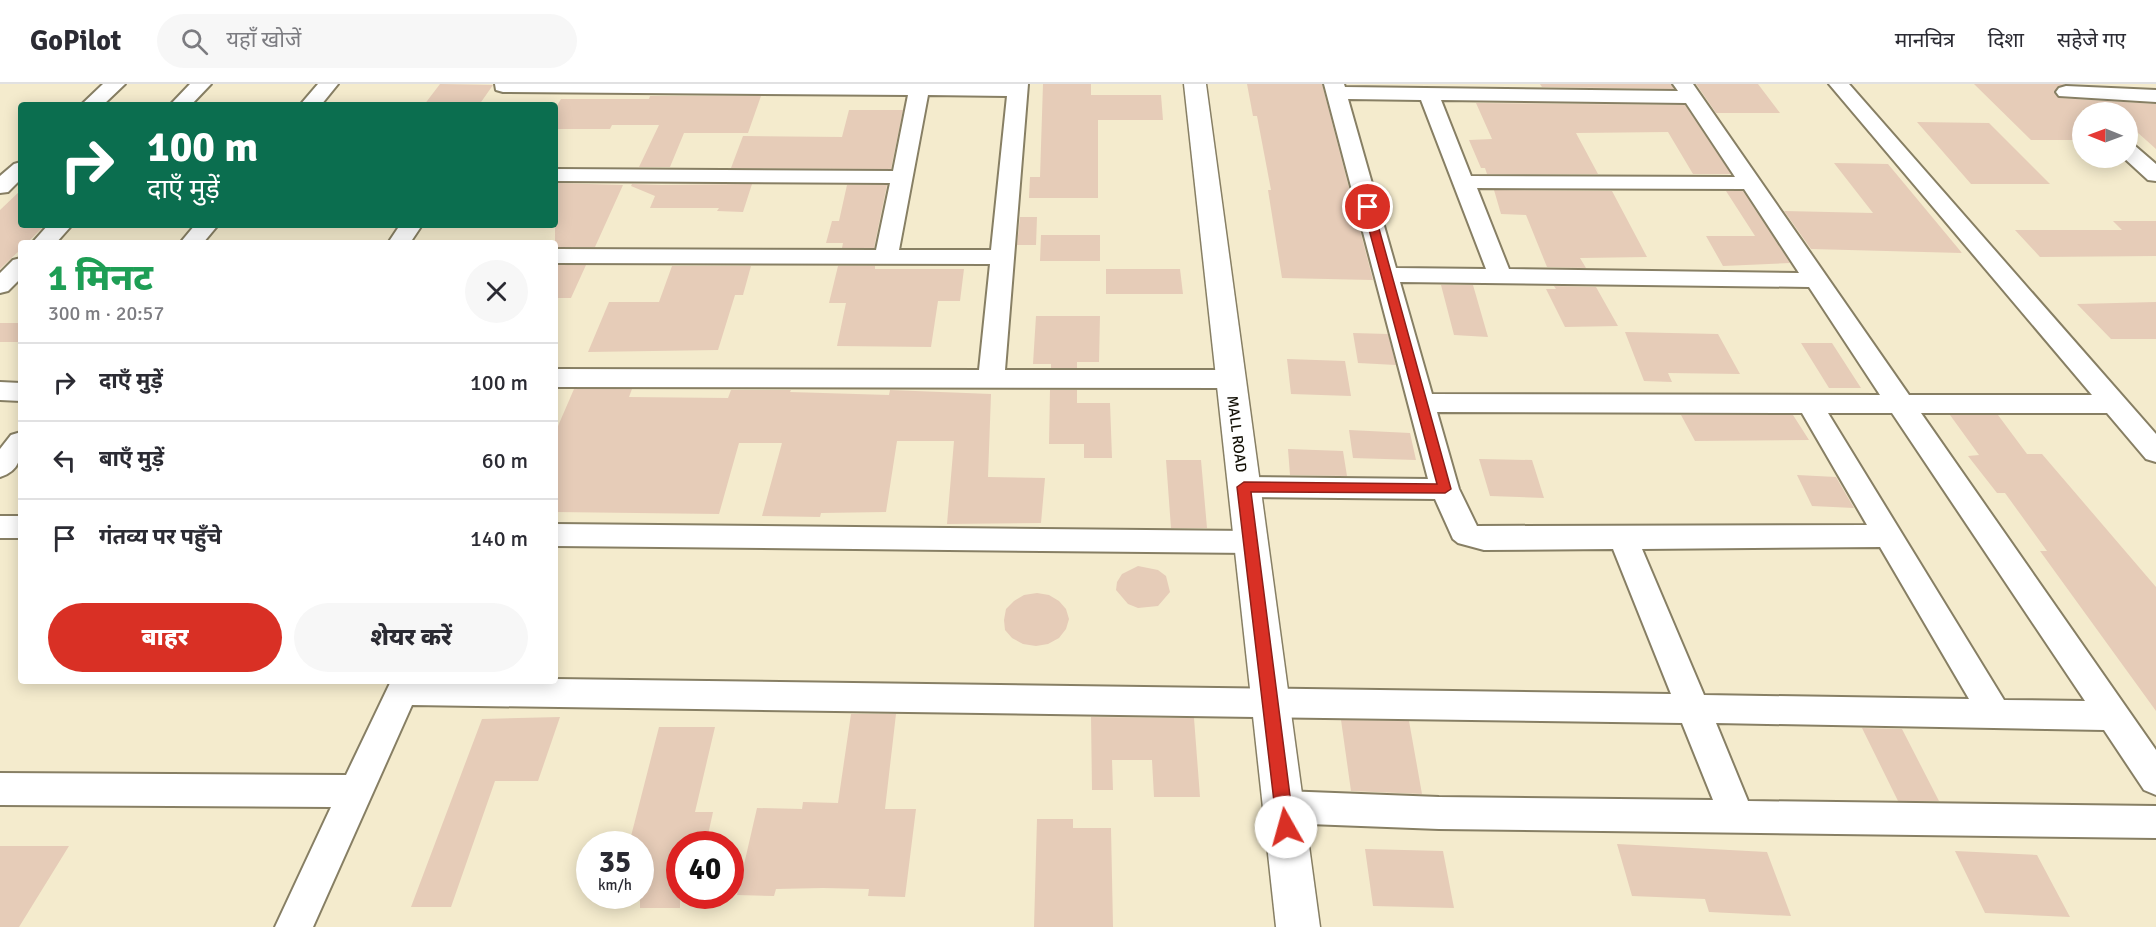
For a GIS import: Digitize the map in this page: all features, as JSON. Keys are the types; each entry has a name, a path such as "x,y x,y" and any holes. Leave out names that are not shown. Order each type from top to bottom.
{"street":[{"path":"94,102 115,84"},
{"path":"183,102 201,84"},
{"path":"313,102 328,84"},
{"name":"MALL ROAD","path":"1195,84 1298,927"},
{"path":"1839,84 2156,452"},
{"path":"492,102 503,85 919,90 1017,87 991,379"},
{"path":"2061,88 2156,96"},
{"path":"2061,88 2077,102"},
{"path":"1889,536 1474,538 1463,531 1445,489 1336,89 1429,94 1688,91 2156,779"},
{"path":"886,257 919,90"},
{"path":"1429,94 1500,276"},
{"path":"2138,158 2156,175"},
{"path":"0,187 18,171"},
{"path":"558,175 902,177"},
{"path":"1464,182 1751,183"},
{"path":"46,240 58,228"},
{"path":"194,240 204,228"},
{"path":"558,256 1002,257"},
{"path":"0,286 18,268"},
{"path":"1386,275 1816,280"},
{"path":"558,378 1231,380"},
{"path":"0,391 18,392"},
{"path":"1421,403 2114,404"},
{"path":"1810,404 1995,714"},
{"path":"0,467 18,446"},
{"path":"1244,487 1445,489"},
{"path":"0,527 18,527"},
{"path":"558,535 1251,542"},
{"path":"1622,536 1737,816"},
{"path":"294,927 404,686 2113,717"},
{"path":"0,789 356,791"},
{"path":"1283,807 1439,813 2156,822"}],"building":[{"path":"440,84 493,85 481,102 426,102"},
{"path":"1043,84 1091,84 1091,95 1161,95 1163,120 1098,120 1098,198 1029,198 1030,177 1040,177"},
{"path":"1247,84 1322,84 1373,280 1282,278 1268,190 1271,190 1257,116 1253,116"},
{"path":"1540,84 1671,84 1674,89 1542,87"},
{"path":"1696,84 1758,84 1780,113 1716,113"},
{"path":"1974,84 2065,84 2054,91 2059,98 2124,102 2072,102 2072,140 2031,140"},
{"path":"650,96 761,96 748,133 684,133 670,167 639,167 659,125 612,125 610,129 558,129 558,104 561,99 649,99"},
{"path":"1476,103 1685,105 1731,174 1693,174 1668,132 1576,133 1598,174 1487,174 1485,168 1481,168 1469,140 1492,139"},
{"path":"2138,103 2156,104 2156,149 2138,133"},
{"path":"849,110 903,110 891,169 731,168 743,136 842,137"},
{"path":"1917,122 1989,123 2050,184 1971,184"},
{"path":"1834,163 1888,164 1962,253 1811,249 1784,211 1873,213"},
{"path":"558,183 623,185 595,247 558,247 558,240 555,240 555,228 558,228"},
{"path":"632,184 752,184 743,212 717,211 719,208 650,208 655,196 631,186"},
{"path":"847,185 887,185 874,248 842,248 843,243 826,243 832,221 839,221"},
{"path":"1494,190 1612,191 1647,257 1580,258 1586,268 1547,267 1526,215 1501,214"},
{"path":"1726,191 1743,191 1790,263 1723,266 1706,236 1755,236"},
{"path":"18,193 18,228 42,228 30,240 18,240 18,252 0,269 0,210"},
{"path":"1020,217 1037,217 1036,245 1017,245"},
{"path":"2113,221 2156,221 2156,256 2040,257 2015,230 2122,230"},
{"path":"1041,235 1100,235 1100,261 1040,261"},
{"path":"558,265 586,265 571,298 558,298"},
{"path":"672,266 751,266 743,295 735,295 718,350 588,352 609,302 659,302"},
{"path":"838,266 875,266 875,269 964,269 960,301 938,301 931,347 837,346 846,303 829,303"},
{"path":"1106,269 1180,269 1183,294 1106,294"},
{"path":"1441,285 1473,285 1488,337 1454,335"},
{"path":"1554,286 1596,287 1618,326 1565,327 1546,289 1556,289"},
{"path":"2156,302 2156,339 2111,339 2077,304"},
{"path":"1036,316 1100,316 1099,362 1077,362 1077,368 1051,368 1051,364 1033,364"},
{"path":"0,323 18,323 18,342 0,342"},
{"path":"1625,332 1718,334 1740,374 1668,373 1672,382 1644,381"},
{"path":"1353,333 1388,334 1396,365 1358,363"},
{"path":"1801,343 1832,343 1861,388 1829,388"},
{"path":"1287,359 1345,361 1351,396 1291,394"},
{"path":"574,389 632,389 629,397 728,398 731,390 791,390 790,392 889,395 890,390 991,394 988,477 1045,478 1041,523 947,524 954,441 897,441 886,512 821,513 820,517 762,516 782,443 739,443 719,514 558,512 558,426"},
{"path":"1050,390 1077,390 1077,403 1110,403 1112,458 1084,458 1084,444 1049,444"},
{"path":"1681,415 1793,415 1809,440 1695,441"},
{"path":"1950,415 1998,415 2027,454 2042,454 2156,587 2156,711 2040,551 2047,551 2005,493 1997,493 1968,456 1979,455"},
{"path":"1349,430 1410,433 1416,460 1353,458"},
{"path":"1288,449 1343,451 1347,476 1290,475"},
{"path":"1479,459 1532,460 1544,498 1490,496"},
{"path":"1166,460 1201,460 1207,528 1171,528"},
{"path":"1797,475 1836,477 1854,508 1812,506"},
{"path":"1138,566 1158,570 1166,576 1170,592 1158,606 1138,608 1128,604 1116,590 1117,582 1122,574"},
{"path":"1037,593 1049,595 1059,601 1066,609 1069,619 1066,629 1059,638 1048,644 1036,646 1023,644 1012,638 1005,630 1004,620 1006,609 1014,601 1024,595"},
{"path":"851,714 896,714 885,809 916,809 905,897 868,896 869,889 823,888 776,889 774,896 744,895 744,865 757,808 802,809 803,802 838,803"},
{"path":"560,717 538,781 495,781 451,907 411,907 482,719"},
{"path":"1091,717 1194,718 1200,797 1154,797 1152,760 1112,760 1113,790 1092,790"},
{"path":"1341,720 1409,721 1422,794 1351,791"},
{"path":"659,727 715,727 695,812 713,812 709,831 666,831 666,908 654,908 654,831 632,831"},
{"path":"1862,728 1902,729 1939,801 1898,801"},
{"path":"1037,819 1073,819 1073,828 1111,828 1113,927 1034,927"},
{"path":"1617,844 1767,852 1791,916 1709,912 1705,899 1632,896"},
{"path":"0,846 69,846 19,927 0,927"},
{"path":"1365,849 1443,851 1454,908 1373,906"},
{"path":"1955,851 2037,855 2070,917 1985,913"}],"route":[{"path":"1286,827 1244,487 1445,489 1368,207"}]}
